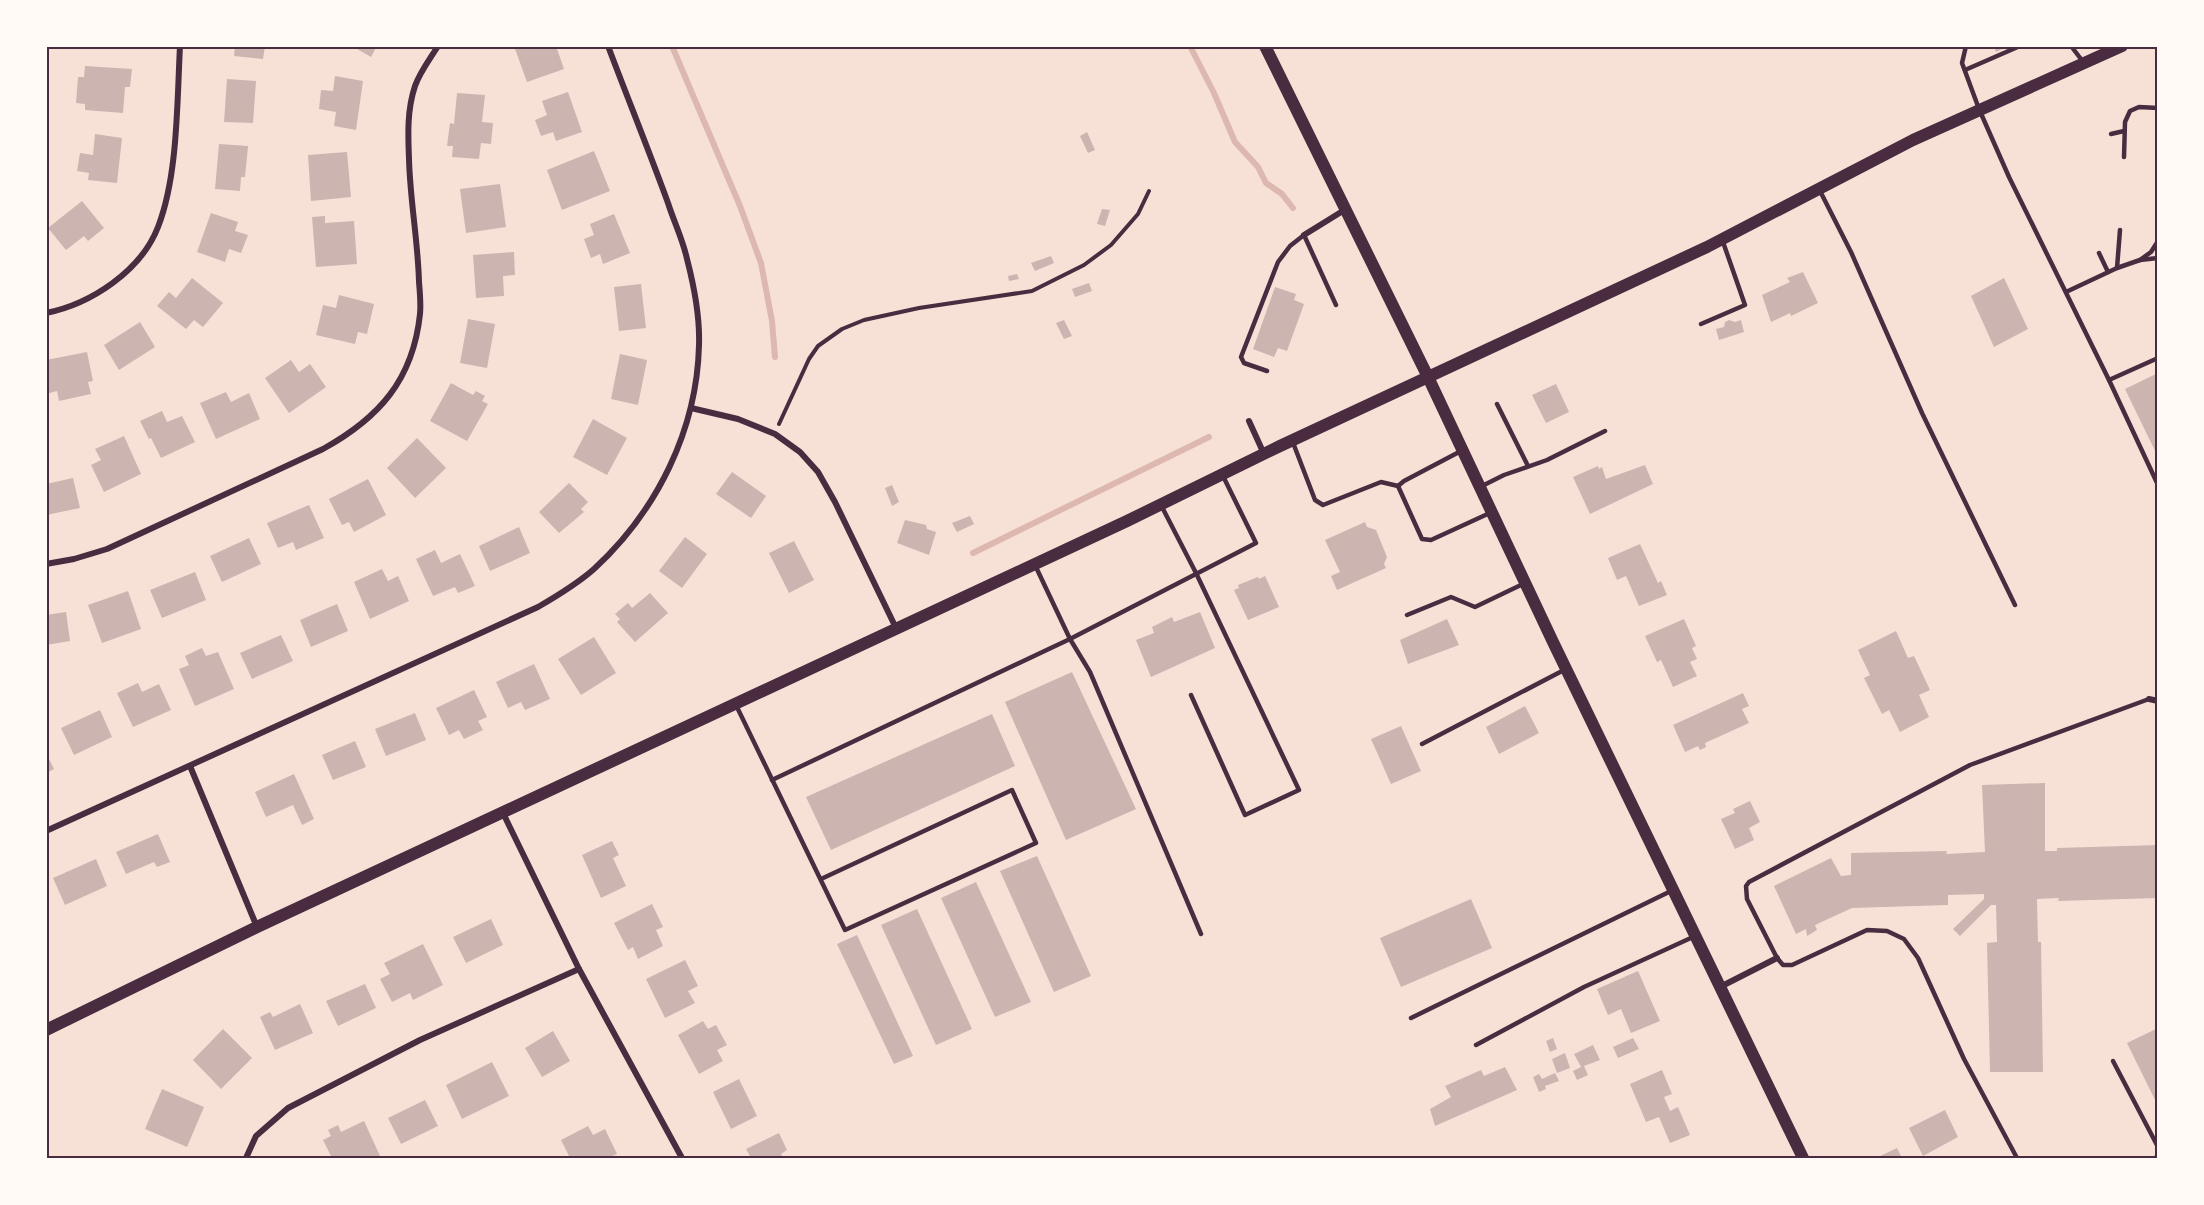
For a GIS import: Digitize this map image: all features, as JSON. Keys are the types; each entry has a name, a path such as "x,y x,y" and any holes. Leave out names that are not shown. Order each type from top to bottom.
{"main road":[{"path":"1265,46 1428,377 1566,669 1803,1158"},
{"path":"46,1030 257,927 1035,564 1292,440 1722,239 1818,188 1979,109 2122,46"}],"street":[{"path":"46,313 63,310 107,289 126,272 147,247 158,228 170,179 180,46"},
{"path":"46,564 74,559 107,549 323,449 349,434 375,414 389,396 415,346 420,312 419,270 409,175 410,108 415,85 438,46"},
{"path":"46,831 538,607 565,591 594,569 650,503 669,470 691,408 699,344 696,305 687,258 608,46"},
{"path":"1304,235 1346,209"},
{"path":"691,408 738,419 775,434 800,452 818,472 835,502 896,628"},
{"path":"1249,421 1264,454"},
{"path":"2149,699 2157,701"},
{"path":"190,766 257,927"},
{"path":"502,812 579,969 682,1158"},
{"path":"1720,987 1777,958"},
{"path":"246,1158 256,1136 288,1108 420,1040 579,969"}],"lane":[{"path":"1966,46 1962,63 1979,109 2009,177 2109,380 2157,485"},
{"path":"1965,70 2020,46"},
{"path":"2071,46 2084,63"},
{"path":"2124,157 2125,122 2130,111 2139,108 2157,108"},
{"path":"2111,134 2124,131"},
{"path":"1818,188 1851,252 1922,412 2015,605"},
{"path":"2117,268 2120,230"},
{"path":"1267,371 1244,363 1241,357 1278,262 1290,246 1304,235 1336,305"},
{"path":"1701,324 1745,304 1722,239"},
{"path":"2140,260 2151,252 2157,241"},
{"path":"2099,253 2108,272"},
{"path":"2066,292 2117,268 2140,260 2157,258"},
{"path":"2109,380 2157,358"},
{"path":"1497,404 1528,466"},
{"path":"1480,487 1504,475 1547,460 1605,431"},
{"path":"1292,440 1315,500 1323,505 1381,482 1398,486"},
{"path":"1398,486 1462,450"},
{"path":"772,780 1070,639 1256,543 1222,474"},
{"path":"1398,486 1422,539 1431,540 1492,512"},
{"path":"1160,505 1196,573 1299,790 1245,815 1191,695"},
{"path":"1035,564 1070,639 1090,672 1200,934"},
{"path":"1407,615 1451,597 1475,607 1525,583"},
{"path":"1422,744 1566,669"},
{"path":"2017,1158 1964,1059 1918,958 1904,939 1887,931 1867,930 1792,965 1784,965 1777,958 1745,891 1749,882 1970,765 2149,699"},
{"path":"735,703 845,930 1036,843 1012,790 821,879"},
{"path":"1411,1018 1673,890"},
{"path":"1476,1045 1584,987 1696,936"},
{"path":"2113,1061 2157,1148"}],"path":[{"path":"775,434 809,359 818,346 836,333 864,320 918,308 1032,291 1084,265 1111,245 1138,214 1149,191"}],"building":[{"path":"235,46 265,46 263,59 234,56"},
{"path":"352,46 377,46 371,57"},
{"path":"514,46 556,46 564,69 527,82"},
{"path":"1994,46 2008,46 1996,52"},
{"path":"85,66 132,69 130,87 125,87 123,113 85,110 85,104 76,103 78,77 84,77"},
{"path":"335,76 363,81 356,130 334,126 336,112 319,109 321,90 333,91"},
{"path":"227,79 256,81 253,123 224,122"},
{"path":"568,92 582,132 556,141 553,132 541,136 535,120 547,115 542,101"},
{"path":"457,93 485,95 482,122 493,123 491,144 481,143 479,159 452,157 453,146 447,146 450,123 454,124"},
{"path":"1087,132 1095,150 1088,153 1080,136"},
{"path":"95,134 122,138 117,183 88,180 89,173 77,171 80,153 93,155"},
{"path":"219,144 248,146 245,177 241,177 240,191 215,189"},
{"path":"594,151 610,191 562,210 547,170"},
{"path":"347,152 351,197 311,201 308,155"},
{"path":"500,184 506,227 466,233 460,189"},
{"path":"82,201 104,228 88,241 84,236 66,250 48,228"},
{"path":"1102,209 1110,210 1105,226 1097,224"},
{"path":"211,213 238,222 235,231 248,235 241,253 229,249 225,262 197,252"},
{"path":"614,214 630,253 603,264 600,254 591,258 584,239 594,235 590,224"},
{"path":"325,216 325,223 354,221 357,264 316,267 312,217"},
{"path":"514,252 515,275 503,276 504,296 476,298 473,255"},
{"path":"1051,256 1054,263 1035,271 1031,263"},
{"path":"1803,272 1818,303 1791,316 1790,313 1771,322 1762,295 1790,282 1787,278"},
{"path":"1017,274 1019,279 1009,281 1008,276"},
{"path":"192,278 223,303 203,327 194,320 186,329 157,306 169,292 176,298"},
{"path":"2004,278 2028,329 1994,347 1971,296"},
{"path":"1089,283 1092,291 1075,297 1072,289"},
{"path":"641,284 646,328 619,331 614,287"},
{"path":"1275,287 1296,294 1294,300 1304,304 1287,351 1278,348 1274,357 1253,349"},
{"path":"339,295 374,304 367,334 358,332 355,344 316,335 323,305 336,308"},
{"path":"468,319 495,324 487,368 460,363"},
{"path":"1064,320 1072,336 1064,339 1056,323"},
{"path":"1729,320 1735,322 1741,320 1744,332 1719,340 1716,329 1724,327 1725,322"},
{"path":"140,322 155,347 119,370 104,345"},
{"path":"87,352 93,381 88,382 91,394 59,401 57,391 46,394 46,360"},
{"path":"620,354 647,360 638,405 611,399"},
{"path":"291,360 299,372 310,364 326,387 289,413 265,378"},
{"path":"2158,373 2158,457 2125,389"},
{"path":"451,383 473,395 476,391 485,396 482,401 488,404 467,441 430,421"},
{"path":"1556,384 1569,412 1546,423 1532,395"},
{"path":"226,392 231,402 249,393 260,419 216,439 200,403"},
{"path":"162,411 167,422 182,416 195,442 161,458 140,421"},
{"path":"593,419 627,438 607,475 573,457"},
{"path":"124,436 141,474 104,492 91,465 101,460 95,449"},
{"path":"417,438 446,468 415,498 387,468"},
{"path":"1645,465 1653,484 1590,514 1573,477 1598,466 1599,469 1602,467 1606,479"},
{"path":"732,472 766,496 751,518 716,494"},
{"path":"73,478 80,508 46,515 46,484"},
{"path":"368,479 386,515 354,532 349,522 342,525 329,499"},
{"path":"569,483 588,502 581,509 584,512 559,533 539,512"},
{"path":"892,485 899,502 892,506 885,488"},
{"path":"309,505 324,538 296,550 293,542 278,548 267,523"},
{"path":"970,516 974,524 957,532 952,523"},
{"path":"905,520 926,525 927,529 936,532 929,555 897,543"},
{"path":"1365,522 1367,527 1376,530 1387,557 1384,564 1386,568 1337,590 1331,576 1340,572 1325,540"},
{"path":"519,527 530,553 490,571 479,546"},
{"path":"685,537 707,554 682,588 659,571"},
{"path":"249,538 261,564 222,582 210,556"},
{"path":"794,541 814,580 789,593 769,553"},
{"path":"1640,544 1658,583 1661,581 1667,595 1639,606 1626,576 1617,580 1608,558"},
{"path":"435,550 441,563 460,554 475,586 458,593 455,587 433,596 416,559"},
{"path":"382,569 388,581 398,576 409,601 370,619 354,582"},
{"path":"195,572 206,600 162,618 150,590"},
{"path":"1265,576 1279,607 1248,620 1234,590 1239,588 1238,585"},
{"path":"128,591 141,629 102,643 88,605"},
{"path":"650,593 668,613 635,642 617,622 620,619 615,614 628,603 632,608"},
{"path":"337,604 348,631 311,647 300,620"},
{"path":"66,612 70,641 46,645 46,615"},
{"path":"1200,612 1215,648 1151,677 1136,640 1154,633 1152,627 1172,617 1174,622"},
{"path":"1447,619 1459,645 1408,664 1400,640"},
{"path":"1684,619 1696,646 1692,648 1697,659 1690,662 1697,676 1673,687 1661,660 1657,662 1645,636"},
{"path":"1896,631 1908,658 1914,656 1930,690 1919,695 1929,717 1900,732 1889,710 1882,714 1864,678 1870,675 1858,650"},
{"path":"281,635 293,661 252,679 240,653"},
{"path":"594,637 616,673 581,695 558,659"},
{"path":"202,648 206,656 218,652 234,689 195,706 179,669 189,665 185,656"},
{"path":"534,664 550,699 525,710 521,702 508,708 496,682"},
{"path":"1072,672 1136,809 1066,840 1005,702"},
{"path":"138,683 142,692 159,684 171,710 133,727 117,693"},
{"path":"474,690 487,717 478,721 483,730 464,739 459,730 449,735 436,708"},
{"path":"1743,693 1749,706 1742,709 1749,723 1705,743 1706,747 1700,750 1698,746 1685,752 1673,725"},
{"path":"1525,706 1539,733 1499,754 1486,727"},
{"path":"100,710 112,737 74,755 61,728"},
{"path":"415,713 426,740 386,756 375,729"},
{"path":"992,714 1015,766 831,850 806,797"},
{"path":"1401,726 1421,771 1391,784 1371,739"},
{"path":"355,741 366,767 333,780 322,755"},
{"path":"46,753 54,769 46,773"},
{"path":"294,774 314,819 302,825 293,805 266,817 255,792"},
{"path":"2045,783 2045,851 2057,851 2057,848 2158,845 2158,898 2058,901 2059,898 2037,899 2038,942 2041,942 2043,1072 1990,1072 1987,943 1997,942 1996,905 1991,905 1960,936 1953,929 1984,899 1984,894 1948,895 1948,905 1852,908 1815,925 1817,930 1807,936 1806,929 1796,934 1774,886 1831,858 1841,876 1851,875 1851,853 1985,852 1982,785"},
{"path":"1750,801 1760,822 1749,828 1754,840 1735,849 1721,819 1735,813 1733,809"},
{"path":"158,834 170,862 157,867 154,862 126,874 116,852"},
{"path":"612,841 619,855 613,858 626,886 601,898 582,855"},
{"path":"1037,856 1091,976 1054,992 1000,871"},
{"path":"96,859 107,886 65,905 53,878"},
{"path":"976,882 1031,1002 995,1017 941,898"},
{"path":"1471,899 1492,948 1401,987 1380,938"},
{"path":"652,904 663,927 656,930 663,946 638,959 633,947 628,950 614,923"},
{"path":"917,909 972,1029 936,1045 881,925"},
{"path":"491,919 503,945 466,963 453,937"},
{"path":"857,935 913,1056 894,1064 837,944"},
{"path":"423,944 443,985 413,1000 410,993 392,1002 380,979 390,974 384,963"},
{"path":"685,960 698,986 688,991 695,1003 665,1018 646,979"},
{"path":"1638,971 1660,1021 1631,1033 1621,1009 1608,1015 1597,989"},
{"path":"365,984 376,1008 338,1026 326,1001"},
{"path":"300,1004 313,1033 275,1050 260,1017 270,1012 273,1017"},
{"path":"703,1021 708,1029 716,1025 727,1045 717,1050 723,1061 699,1074 678,1035"},
{"path":"2158,1028 2158,1106 2127,1043"},
{"path":"223,1029 252,1058 221,1089 193,1060"},
{"path":"553,1031 570,1061 542,1077 525,1048"},
{"path":"1553,1038 1557,1049 1550,1052 1546,1041"},
{"path":"1633,1038 1639,1049 1618,1058 1613,1047"},
{"path":"1593,1045 1600,1060 1584,1066 1588,1075 1577,1080 1573,1071 1581,1067 1574,1054"},
{"path":"1565,1053 1570,1068 1557,1073 1552,1059"},
{"path":"492,1062 509,1096 462,1119 446,1085"},
{"path":"1505,1067 1517,1090 1435,1126 1430,1109 1451,1097 1445,1086 1481,1070 1484,1076"},
{"path":"1662,1070 1672,1094 1664,1097 1670,1111 1678,1107 1690,1135 1670,1143 1659,1117 1646,1122 1630,1084"},
{"path":"1555,1073 1559,1081 1545,1086 1546,1089 1539,1092 1533,1077 1539,1074 1542,1079"},
{"path":"739,1079 757,1116 731,1129 713,1092"},
{"path":"162,1089 204,1107 187,1147 145,1129"},
{"path":"425,1100 438,1126 401,1144 388,1118"},
{"path":"1945,1110 1958,1137 1923,1156 1909,1128"},
{"path":"364,1121 381,1158 332,1158 323,1140 331,1136 328,1130 338,1125 341,1132"},
{"path":"588,1126 593,1135 605,1129 617,1154 608,1158 570,1158 561,1140"},
{"path":"779,1133 787,1150 781,1154 783,1158 751,1158 746,1149"},
{"path":"1897,1148 1901,1156 1876,1158"}],"waterway":[{"path":"672,46 740,206 761,263 772,321 775,357"},
{"path":"1190,46 1235,142 1258,167 1266,183 1282,194 1293,208"},
{"path":"973,553 1209,437"}]}
